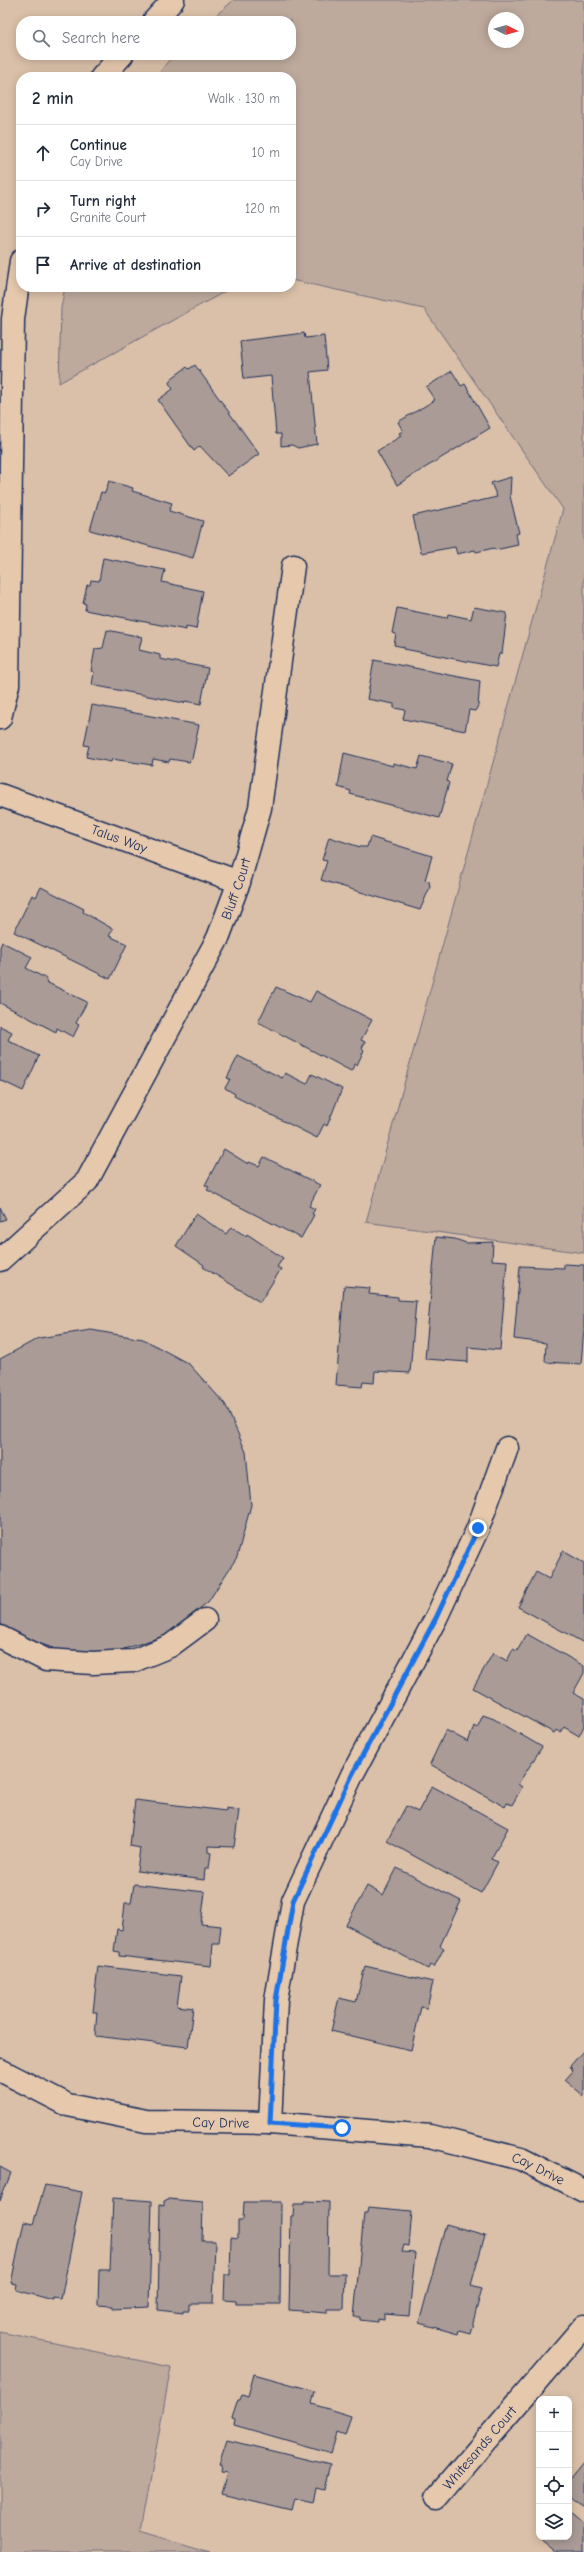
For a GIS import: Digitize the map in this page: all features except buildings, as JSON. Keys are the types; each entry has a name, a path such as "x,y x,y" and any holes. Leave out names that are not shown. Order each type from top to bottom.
{"street":[{"path":"159,16 173,0"},
{"path":"107,72 117,60"},
{"path":"0,718 8,685 6,319 16,280"},
{"name":"Bluff Court","path":"0,1260 87,1181 218,938 238,882 260,808 293,566"},
{"name":"Talus Way","path":"0,795 238,882"},
{"path":"270,2123 276,2000 293,1901 352,1775 439,1611 478,1528 507,1448"},
{"path":"0,1636 46,1660 93,1663 134,1661 170,1646 205,1620"},
{"name":"Cay Drive","path":"0,2070 68,2105 138,2120 270,2123 430,2136 521,2159 584,2191"},
{"name":"Whitesands Court","path":"437,2497 584,2326"}],"shaded area":[{"path":"234,0 584,0 584,1253 366,1222 563,509 424,309 296,281 296,72 160,72 169,60 296,60 296,16 215,16"},
{"path":"64,292 224,292 59,383 61,308"},
{"path":"0,2332 171,2367 141,2531 210,2552 0,2552"}],"route":[{"path":"342,2128 270,2123 276,2000 293,1901 352,1775 436,1618 478,1528"}]}
